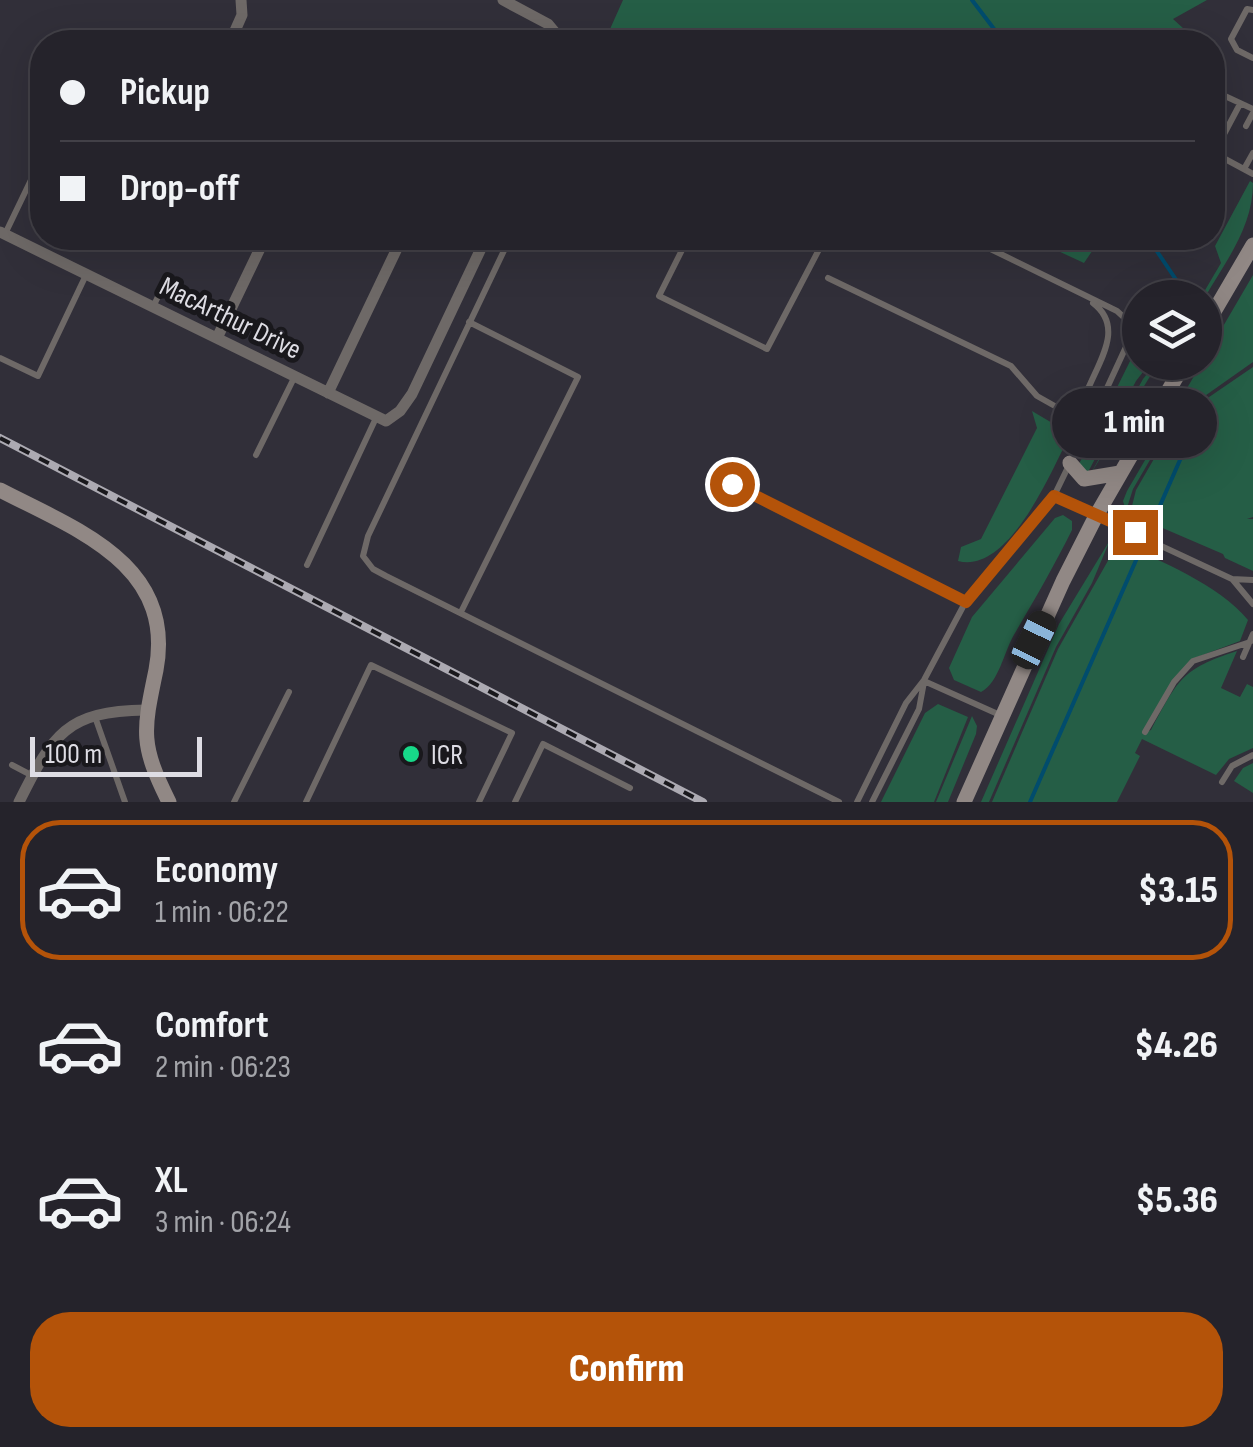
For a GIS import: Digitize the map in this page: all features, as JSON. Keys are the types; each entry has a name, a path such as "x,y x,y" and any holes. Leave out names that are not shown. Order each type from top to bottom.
{"main road":[{"path":"1222,299 1253,245"},
{"path":"964,802 1096,516 1174,380"},
{"path":"1070,464 1080,477 1089,480 1120,473"},
{"path":"1,493 106,546 146,590 159,645 146,710 145,737 150,762 170,802"}],"street":[{"path":"236,30 241,20 241,0"},
{"path":"503,0 553,30"},
{"name":"MacArthur Drive","path":"3,233 30,246"},
{"name":"MacArthur Drive","path":"37,250 382,419"},
{"path":"217,338 259,250"},
{"path":"328,393 396,250"},
{"path":"382,419 400,411 412,394 480,250"},
{"path":"19,802 48,749 69,726 94,714 146,710"}],"lane":[{"path":"1253,10 1247,8 1231,40 1237,50 1253,58"},
{"path":"1225,96 1253,111 1246,126"},
{"path":"1225,132 1240,104"},
{"path":"1233,148 1227,160 1253,174"},
{"path":"1244,169 1253,153"},
{"path":"3,233 30,180"},
{"path":"504,250 368,536 363,556 367,564 839,802"},
{"path":"682,250 659,296 767,350 818,250"},
{"path":"857,802 906,703 924,680 966,602 1054,496 1092,404 1100,401 1131,336 1129,322 1117,311 992,250"},
{"path":"0,358 38,376 86,274"},
{"path":"828,278 1010,366 1037,396 1085,423"},
{"path":"153,307 165,282 228,314"},
{"path":"1077,292 1101,309 1109,320 1107,346 1086,394 1092,404"},
{"path":"461,612 578,377 469,322"},
{"path":"256,456 295,377"},
{"path":"307,565 382,419"},
{"path":"732,484 966,602"},
{"path":"1054,496 1232,579 1253,580"},
{"path":"1232,579 1253,604"},
{"path":"1243,656 1251,638"},
{"path":"1145,732 1174,682 1193,661 1251,638"},
{"path":"306,802 371,666 512,733 479,802"},
{"path":"924,680 1001,715"},
{"path":"872,802 919,709 924,680"},
{"path":"234,802 289,692"},
{"path":"94,714 125,802"},
{"path":"514,802 543,744 630,788"},
{"path":"1222,782 1232,766 1253,755"},
{"path":"12,765 32,775"}],"green space":[{"path":"623,0 1207,0 1173,19 1185,30 610,30"},
{"path":"1250,181 1252,199 1243,229 1215,280 1211,280 1221,263 1216,250 1225,250 1225,227"},
{"path":"1056,250 1093,250 1084,263"},
{"path":"1253,275 1253,362 1175,417 1133,489 1126,511 1123,501 1127,491 1192,380 1222,380 1222,328"},
{"path":"1253,367 1253,517 1247,519 1253,519 1253,571 1130,514 1136,490 1177,419"},
{"path":"1122,377 1137,380 1087,474 1079,464"},
{"path":"1142,380 1148,380 1090,475"},
{"path":"1032,411 1069,433 1067,441 1038,498 1010,538 994,553 976,561 958,561 961,547 981,539 1037,428"},
{"path":"1063,515 1072,521 1072,530 992,682 981,692 954,680 949,668 972,617 1055,518"},
{"path":"1110,540 1092,583 1056,647 989,802 981,802 1059,624"},
{"path":"1118,543 1205,585 1248,620 1240,641 1192,659 1144,733 1151,730 1175,688 1192,671 1237,651 1221,688 1240,697 1247,684 1253,687 1253,748 1229,759 1216,775 1142,739 1135,753 1140,756 1117,802 992,802 1058,649"},
{"path":"938,704 968,717 934,802 881,802 925,713"},
{"path":"972,716 976,734 948,802 936,802"},
{"path":"1253,763 1253,793 1234,781 1243,768"}],"waterway":[{"path":"972,0 995,30"},
{"path":"1156,250 1176,280"},
{"path":"1030,802 1187,444"}],"railway":[{"path":"0,438 703,802"}],"place":[{"name":"ICR","path":"411,754"}],"route":[{"path":"732,484 966,602 1054,496 1135,532"}]}
